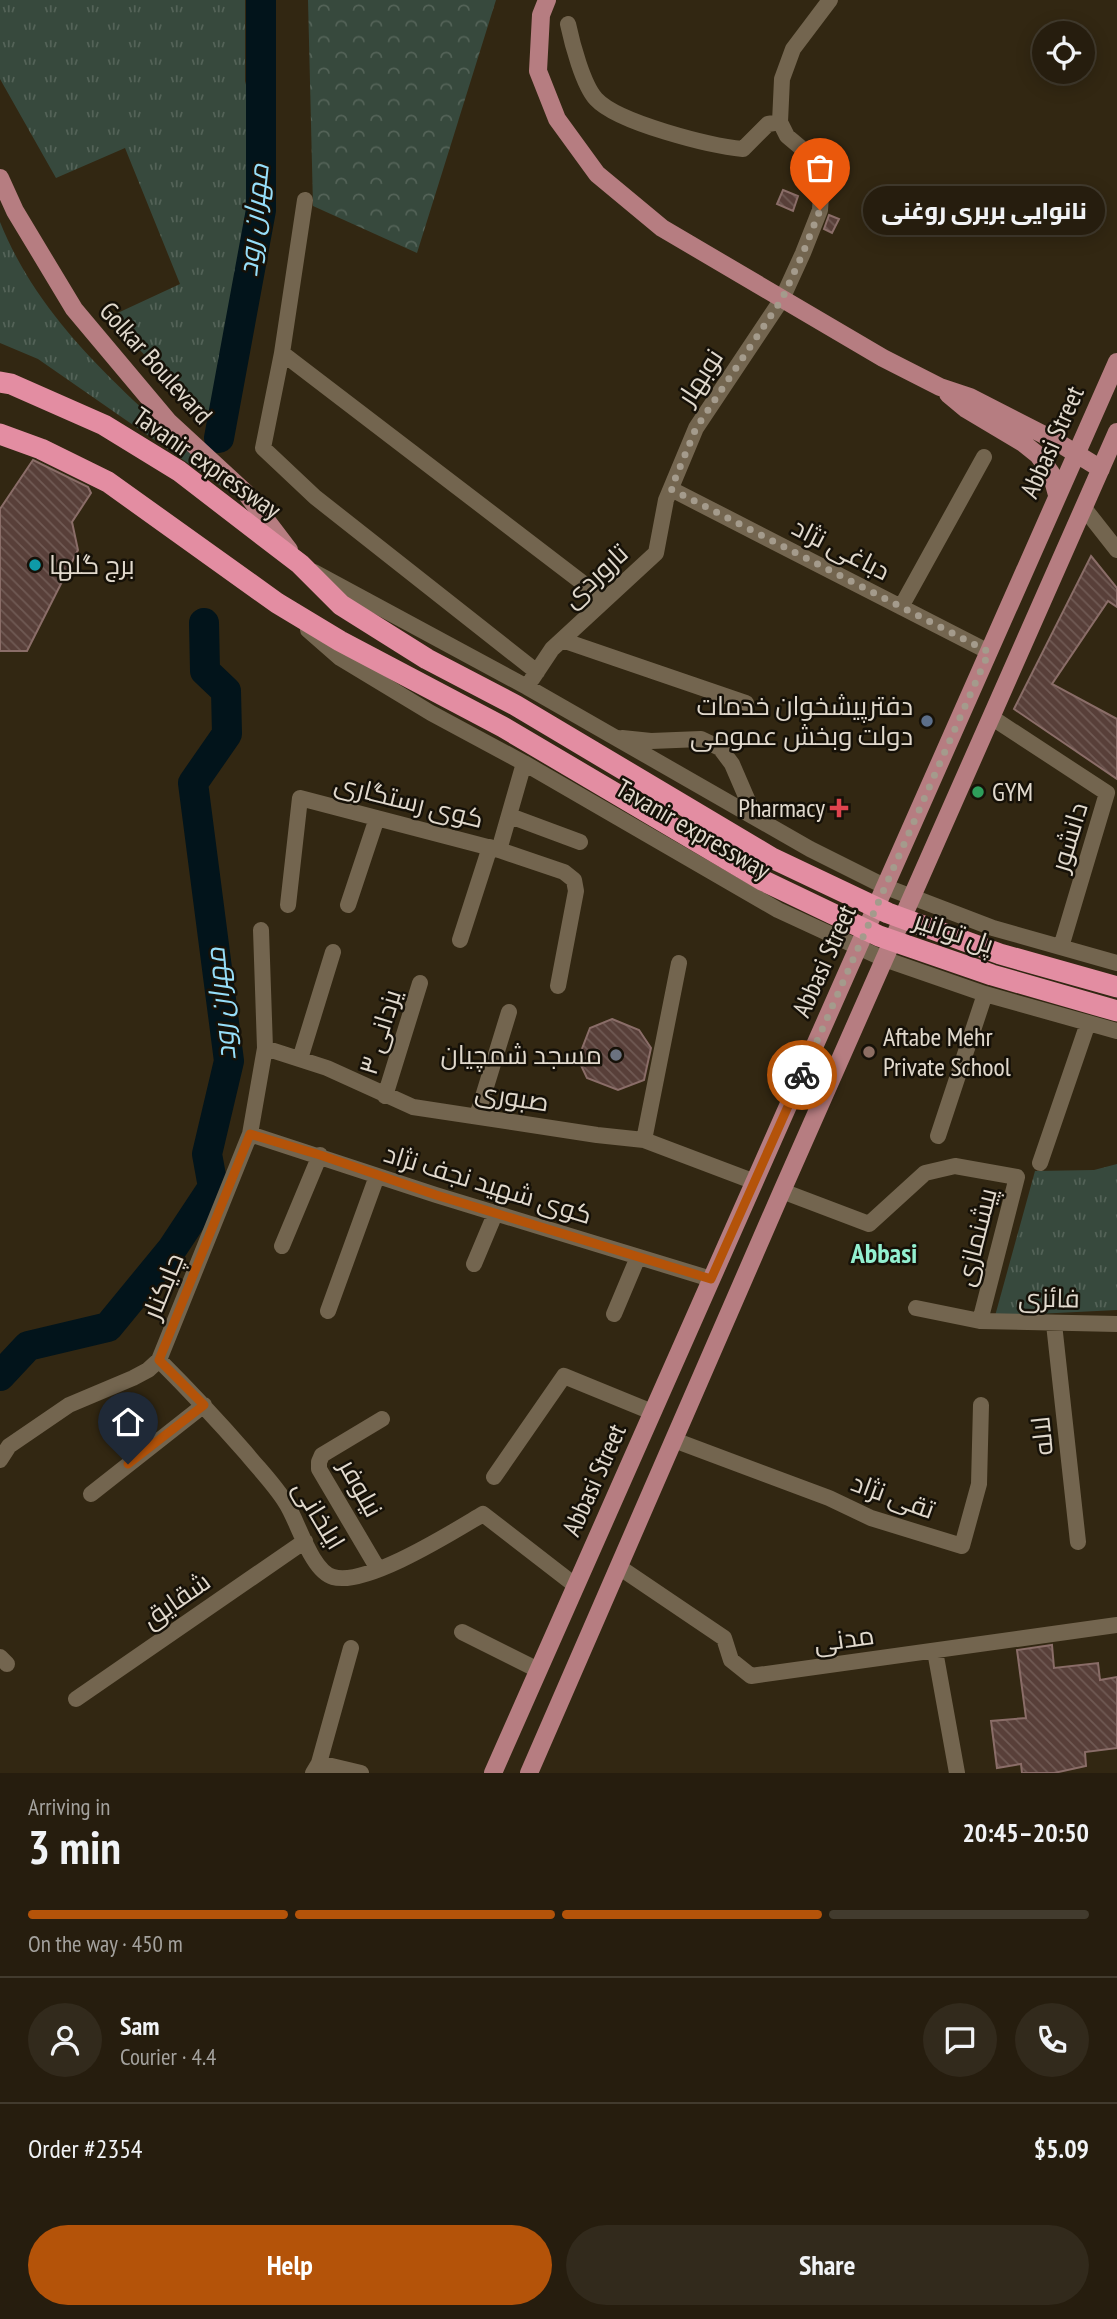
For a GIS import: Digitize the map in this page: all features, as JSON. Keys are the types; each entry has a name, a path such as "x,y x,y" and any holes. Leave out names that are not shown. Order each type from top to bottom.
{"highway":[{"name":"Tavanir expressway","path":"0,382 12,384 104,425 178,471 300,564 341,605 427,659"},
{"name":"Tavanir expressway","path":"0,434 41,449 108,482 277,603 341,641 416,680"},
{"name":"پل توانیر","path":"427,659 515,705 772,858 888,913 1000,954 1117,987"},
{"name":"پل توانیر","path":"416,680 503,727 762,880 879,936 992,975 1117,1011"}],"main road":[{"path":"547,0 541,15 538,71 557,119 597,174 662,228 782,299 883,358 940,387 970,397 1054,440 1101,469"},
{"name":"Golkar Boulevard","path":"0,178 15,211 74,309 168,421 245,492 300,564"},
{"name":"Abbasi Street","path":"493,1773 1117,362"},
{"path":"940,387 966,410 1023,443 1038,455 1051,473 1057,495"},
{"name":"Abbasi Street","path":"529,1773 1117,432"},
{"path":"638,1445 667,1457"}],"street":[{"path":"568,24 574,53 595,98 617,115 718,146 743,149 768,124 780,122 782,79 793,49 830,0"},
{"name":"نوبهار","path":"671,489 696,428 782,299 820,210 822,181 819,163 787,136 780,122"},
{"path":"305,200 282,353 263,448 314,497 537,672"},
{"path":"282,353 605,600"},
{"path":"901,607 984,457"},
{"name":"تاروردی","path":"527,687 552,649 656,553 666,500 671,489"},
{"name":"دباغی نژاد","path":"671,489 989,652"},
{"path":"1084,508 1117,550"},
{"name":"Tavanir expressway","path":"300,564 527,687 810,849 886,887 993,928 1117,963"},
{"name":"Tavanir expressway","path":"277,603 340,658 430,713 523,763 778,910 884,959 977,991 1117,1031"},
{"path":"562,640 746,703"},
{"name":"دانشور","path":"991,717 1107,793 1061,947"},
{"path":"615,737 651,741 701,739 720,748 732,764 754,815"},
{"name":"کوی رستگاری","path":"288,905 300,798 495,849 510,816 523,763"},
{"path":"510,816 580,842"},
{"path":"348,905 377,818"},
{"path":"460,940 495,849 564,872 574,880 576,891 558,986"},
{"path":"778,910 793,902 806,887 812,867 810,849"},
{"path":"937,1136 977,991 965,971 968,953 978,937 993,928"},
{"name":"چایکنار","path":"0,1460 9,1446 69,1405 133,1378 159,1360 250,1134 265,1048 261,930"},
{"path":"300,1059 333,952"},
{"path":"644,1140 679,963"},
{"name":"یزدانی ۳","path":"386,1096 420,983"},
{"path":"477,1116 509,1012"},
{"path":"1040,1163 1088,1023"},
{"name":"صبوری","path":"265,1048 327,1068 413,1107 644,1140 755,1182"},
{"name":"کوی شهید نجف نژاد","path":"250,1134 495,1214 711,1279"},
{"path":"282,1246 320,1155"},
{"name":"پیشنمازی","path":"782,1191 869,1224 925,1173 955,1166 1017,1177 980,1321"},
{"path":"328,1311 377,1176"},
{"path":"474,1264 495,1214"},
{"path":"614,1314 638,1257"},
{"name":"فائزی","path":"916,1308 980,1321 1117,1324"},
{"name":"لاله","path":"1054,1324 1079,1542"},
{"name":"ایلخانی","path":"159,1360 204,1405 286,1503 321,1568 332,1577 345,1578 378,1569 435,1543 483,1514 576,1586"},
{"path":"494,1478 564,1376 652,1412"},
{"path":"91,1493 204,1405"},
{"name":"تقی نژاد","path":"674,1440 828,1498 871,1518 962,1546 979,1484 981,1405"},
{"name":"نیلوفر","path":"378,1569 320,1469 319,1462 322,1455 382,1419"},
{"name":"شقایق","path":"76,1699 305,1541"},
{"name":"مدنی","path":"619,1567 724,1638 731,1660 751,1676 1117,1625"},
{"path":"462,1632 538,1670"},
{"path":"351,1648 316,1768 360,1773"},
{"path":"935,1651 957,1773"}],"green space":[{"path":"0,0 245,0 245,81 261,143 211,426 109,317 180,284 125,148 56,178 0,79"},
{"path":"308,0 496,0 417,253 313,206"},
{"path":"0,222 21,265 74,339 139,405 241,500 38,359 0,343"},
{"path":"1117,1164 1117,1310 995,1316 1035,1171 1094,1170"}],"building":[{"path":"783,190 798,196 793,211 777,204"},
{"path":"829,215 839,219 832,233 824,229"},
{"name":"برج گلها","path":"33,460 88,487 91,493 72,522 78,550 27,651 0,651 0,509"},
{"path":"1091,556 1117,588 1117,607 1108,601 1052,684 1117,719 1117,779 1014,709"},
{"name":"مسجد شمچیان","path":"612,1019 639,1030 651,1048 644,1080 618,1090 587,1078 578,1059 590,1028"},
{"path":"1052,1645 1054,1668 1098,1663 1100,1680 1117,1677 1117,1748 1085,1752 1086,1766 1054,1773 1022,1773 1021,1764 997,1768 991,1721 1026,1718 1017,1650"}],"waterway":[{"name":"مهران رود","path":"219,438 261,210 261,0"},
{"name":"مهران رود","path":"0,1376 28,1346 108,1327 172,1249 213,1187 207,1154 229,1061 193,783 227,734 226,691 205,671 204,623"}],"way so far":[{"path":"802,1075 989,652 671,489 696,428 782,299 820,210"}],"place":[{"name":"نانوایی بربری روغنی","path":"820,210"},
{"name":"برج گلها","path":"35,565"},
{"name":"دفترپیشخوان خدمات دولت وبخش عمومی","path":"927,721"},
{"name":"GYM","path":"978,792"},
{"name":"Pharmacy","path":"839,808"},
{"name":"Aftabe Mehr Private School","path":"869,1052"},
{"name":"مسجد شمچیان","path":"616,1055"}],"district":[{"name":"Abbasi","path":"884,1253"}],"route":[{"path":"128,1464 204,1405 159,1360 250,1134 436,1195 711,1279 802,1075"}]}
